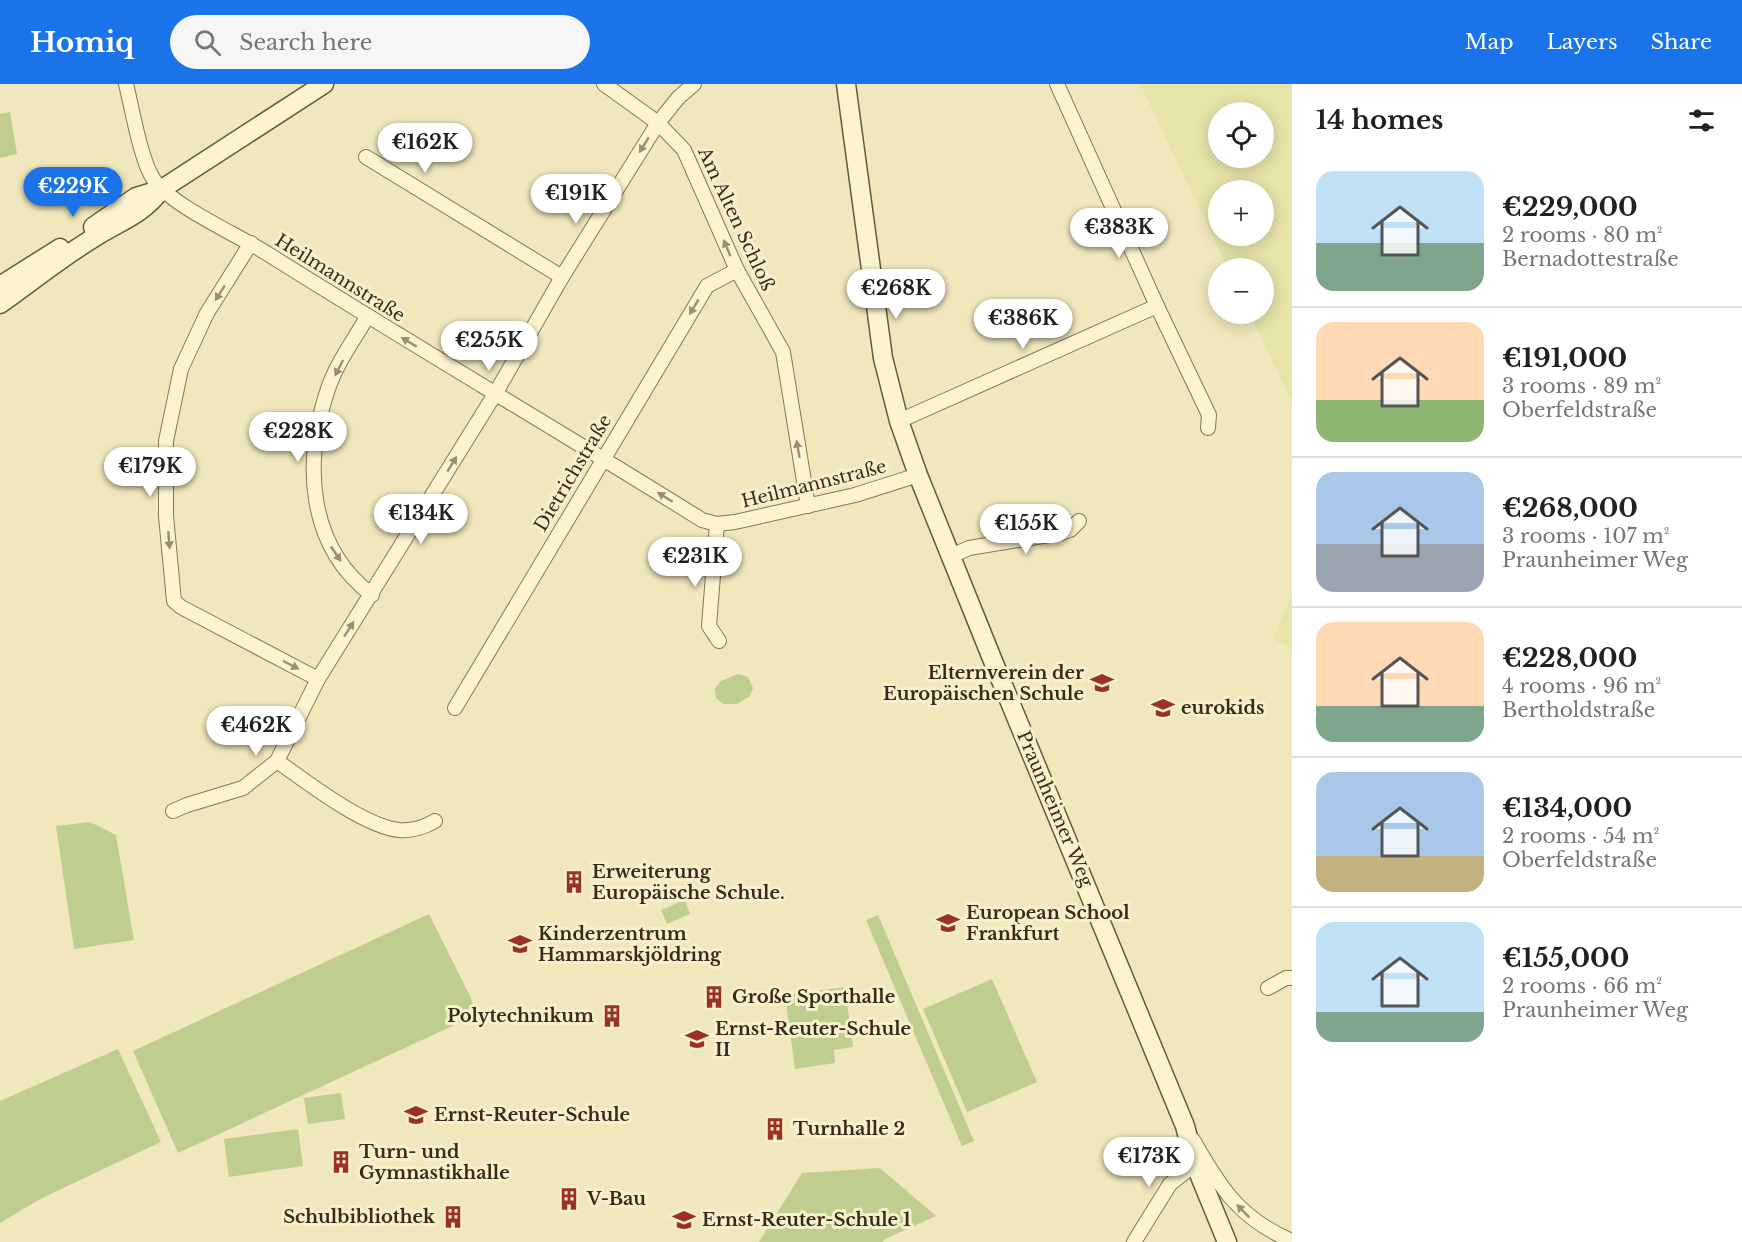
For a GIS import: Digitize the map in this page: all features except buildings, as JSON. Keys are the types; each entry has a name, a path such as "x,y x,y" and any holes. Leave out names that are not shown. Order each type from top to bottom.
{"main road":[{"path":"0,286 136,197 162,189 324,84"},
{"name":"Praunheimer Weg","path":"846,84 883,358 899,421 918,475 1185,1126 1195,1164 1227,1242"},
{"path":"0,304 95,237 148,206 162,189"}],"street":[{"path":"126,84 145,159 153,178 162,189"},
{"name":"Am Alten Schloß","path":"604,84 658,123 684,150 737,270 783,352 808,506"},
{"path":"173,811 243,788 277,761 318,679 495,394 562,277 658,123 678,98 694,84"},
{"path":"1057,84 1209,415 1208,428"},
{"path":"366,157 562,277"},
{"name":"Heilmannstraße","path":"162,189 177,201 251,243 702,520 717,524 735,522 855,495 918,475"},
{"path":"251,243 207,313 181,369 166,441 166,516 174,601 318,679"},
{"name":"Dietrichstraße","path":"455,708 707,286 737,270"},
{"path":"899,421 1157,306"},
{"path":"367,316 328,389 316,439 313,480 318,517 331,548 356,583 372,594"},
{"path":"951,556 969,548 1062,533 1070,530 1079,521"},
{"path":"717,524 708,626 719,641"},
{"path":"277,761 321,792 367,820 399,830 425,827 435,821"},
{"path":"1268,988 1286,978 1292,978"},
{"path":"1185,1126 1224,1190 1245,1215 1271,1232 1292,1241"},
{"path":"1134,1242 1170,1184 1195,1164"}],"shaded area":[{"path":"1140,84 1292,84 1292,402 1255,324 1274,324 1274,258 1223,258 1217,246 1274,246 1274,180 1208,180 1208,226"},
{"path":"1292,596 1292,649 1273,639"}],"green space":[{"path":"10,112 17,154 0,158 0,114"},
{"path":"738,674 748,677 753,688 750,696 737,704 723,704 716,698 715,688 721,681"},
{"path":"90,822 116,835 134,940 74,949 56,826"},
{"path":"685,900 690,914 667,924 661,910"},
{"path":"429,914 471,998 476,1015 178,1153 133,1051"},
{"path":"878,915 974,1141 962,1146 866,920"},
{"path":"992,979 1037,1082 967,1112 923,1009"},
{"path":"845,987 853,1047 834,1050 835,1063 795,1069 785,995"},
{"path":"118,1049 161,1142 42,1198 0,1223 0,1101"},
{"path":"341,1093 345,1119 308,1124 304,1098"},
{"path":"298,1129 303,1166 229,1177 224,1139"},
{"path":"880,1168 936,1216 885,1239 883,1242 759,1242 802,1173"}],"place":[{"name":"Elternverein der Europäischen Schule","path":"1102,683"},
{"name":"eurokids","path":"1163,708"},
{"name":"Erweiterung Europäische Schule.","path":"574,882"},
{"name":"European School Frankfurt","path":"948,923"},
{"name":"Kinderzentrum Hammarskjöldring","path":"520,944"},
{"name":"Große Sporthalle","path":"714,997"},
{"name":"Polytechnikum","path":"612,1016"},
{"name":"Ernst-Reuter-Schule II","path":"697,1039"},
{"name":"Ernst-Reuter-Schule","path":"416,1115"},
{"name":"Turnhalle 2","path":"775,1129"},
{"name":"Turn- und Gymnastikhalle","path":"341,1162"},
{"name":"V-Bau","path":"569,1199"},
{"name":"Schulbibliothek","path":"453,1217"},
{"name":"Ernst-Reuter-Schule 1","path":"684,1220"}]}
